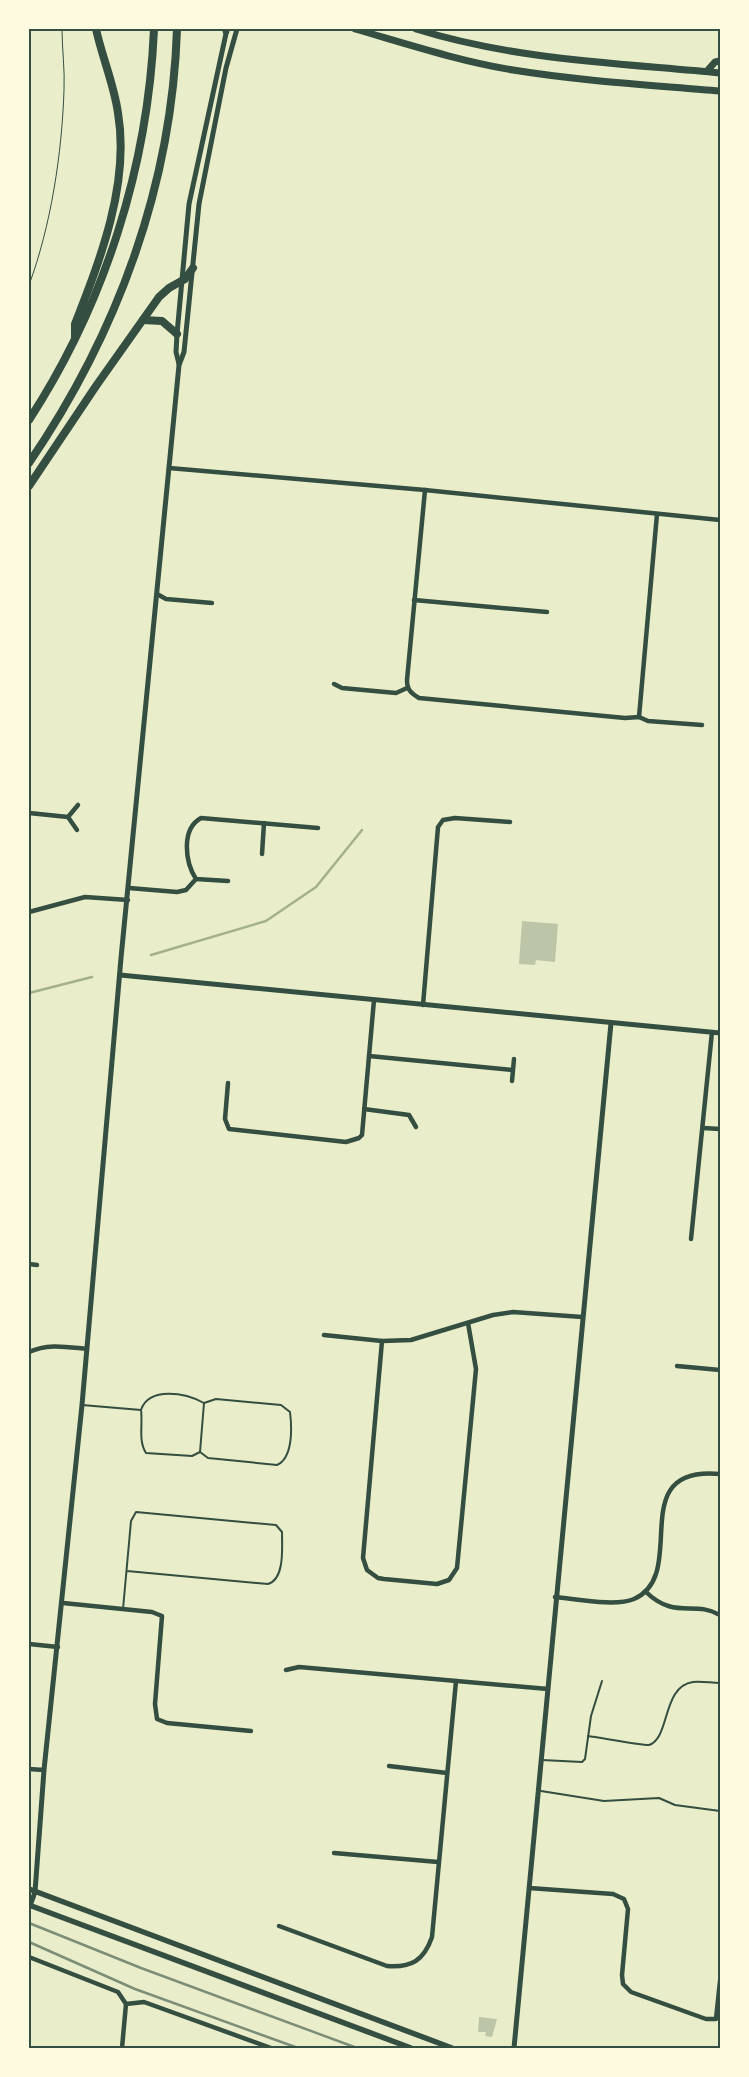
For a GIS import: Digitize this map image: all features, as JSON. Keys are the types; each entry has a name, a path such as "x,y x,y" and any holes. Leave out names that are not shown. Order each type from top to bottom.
{"highway":[{"path":"75,340 75,324 102,248 120,165 118,114 111,78 96,29"},
{"path":"29,420 75,340 106,266 129,194 146,110 154,29"},
{"path":"29,463 67,405 94,356 134,261 162,156 173,85 177,29"},
{"path":"29,486 164,292 181,282 193,268"},
{"path":"143,320 162,321 177,334"}],"main road":[{"path":"355,29 455,57 511,70 720,91"},
{"path":"416,29 475,45 535,56 720,73"},
{"path":"707,72 715,62 720,61"},
{"path":"32,1891 452,2048"},
{"path":"29,1905 411,2048"}],"street":[{"path":"179,365 176,352 177,334 188,204 227,29"},
{"path":"29,1905 63,1603 120,975 179,365 184,352 199,204 226,68 237,29"},
{"path":"169,468 425,490 720,520"},
{"path":"407,688 425,490"},
{"path":"639,717 657,514"},
{"path":"157,594 166,599 212,603"},
{"path":"414,600 546,612"},
{"path":"334,684 342,688 396,693 407,688"},
{"path":"407,688 419,698 625,718 639,717 648,720 702,725"},
{"path":"68,817 78,805"},
{"path":"29,813 68,817 77,830"},
{"path":"196,879 189,868 188,831 192,823 201,818 318,828"},
{"path":"423,1005 438,827 443,820 454,818 510,822"},
{"path":"262,854 264,823"},
{"path":"129,888 177,892 186,890 196,879"},
{"path":"196,879 228,881"},
{"path":"29,912 85,897 128,900"},
{"path":"120,975 720,1033"},
{"path":"228,1083 226,1125 237,1130 346,1142 359,1138 362,1135 374,1000"},
{"path":"514,2048 555,1597 611,1023"},
{"path":"691,1240 712,1032"},
{"path":"369,1056 512,1070"},
{"path":"512,1081 514,1059"},
{"path":"364,1109 409,1115 416,1127"},
{"path":"703,1128 720,1129"},
{"path":"29,1264 37,1265"},
{"path":"324,1335 382,1341 411,1340 493,1315 513,1312 582,1317"},
{"path":"382,1341 363,1558 366,1570 378,1578 437,1584 449,1580 457,1568 476,1369 468,1323"},
{"path":"29,1352 39,1347 55,1346 87,1349"},
{"path":"678,1366 720,1370"},
{"path":"555,1597 619,1603 634,1599 646,1592 654,1579 658,1566 662,1510 667,1496 685,1477 704,1473 720,1474"},
{"path":"646,1592 657,1603 666,1607 694,1609 720,1615"},
{"path":"63,1603 152,1612 162,1616 155,1704 157,1719 167,1723 250,1731"},
{"path":"29,1644 58,1647"},
{"path":"286,1670 299,1667 548,1689"},
{"path":"279,1926 387,1966 401,1967 412,1964 427,1950 432,1937 456,1681"},
{"path":"389,1766 447,1772"},
{"path":"29,1769 44,1770"},
{"path":"334,1853 438,1862"},
{"path":"528,1888 613,1894 624,1899 628,1909 622,1975 623,1984 631,1992 706,2019 716,2019 720,1981"},
{"path":"29,1957 118,1992 126,2004 122,2048"},
{"path":"126,2004 144,2002 271,2048"}],"lane":[{"path":"162,1394 192,1397 204,1403 216,1398 286,1407 291,1419 288,1454 286,1459 277,1465 208,1458 200,1452 192,1456 146,1453 141,1442 143,1423 141,1410 144,1402 151,1396 162,1394"},
{"path":"200,1452 204,1403"},
{"path":"82,1404 141,1410"},
{"path":"123,1609 131,1521 134,1514 139,1512 276,1525 282,1532 279,1575 275,1581 268,1584 127,1571"},
{"path":"541,1760 582,1762 586,1759 594,1703 602,1681"},
{"path":"588,1736 630,1741 640,1746 649,1745 656,1740 673,1696 687,1684 694,1682 720,1683"},
{"path":"538,1791 604,1801 659,1798 675,1805 720,1811"}],"path":[{"path":"29,285 45,233 57,162 64,89 62,29"}],"building":[{"path":"522,921 558,924 555,962 536,960 535,965 519,964"},
{"path":"479,2017 497,2019 492,2037 485,2036 486,2032 478,2032"}],"waterway":[{"path":"151,955 266,921 316,887 362,830"},
{"path":"29,993 92,977"}],"railway":[{"path":"29,1923 141,1968 357,2048"},
{"path":"29,1942 135,1989 298,2048"}]}
